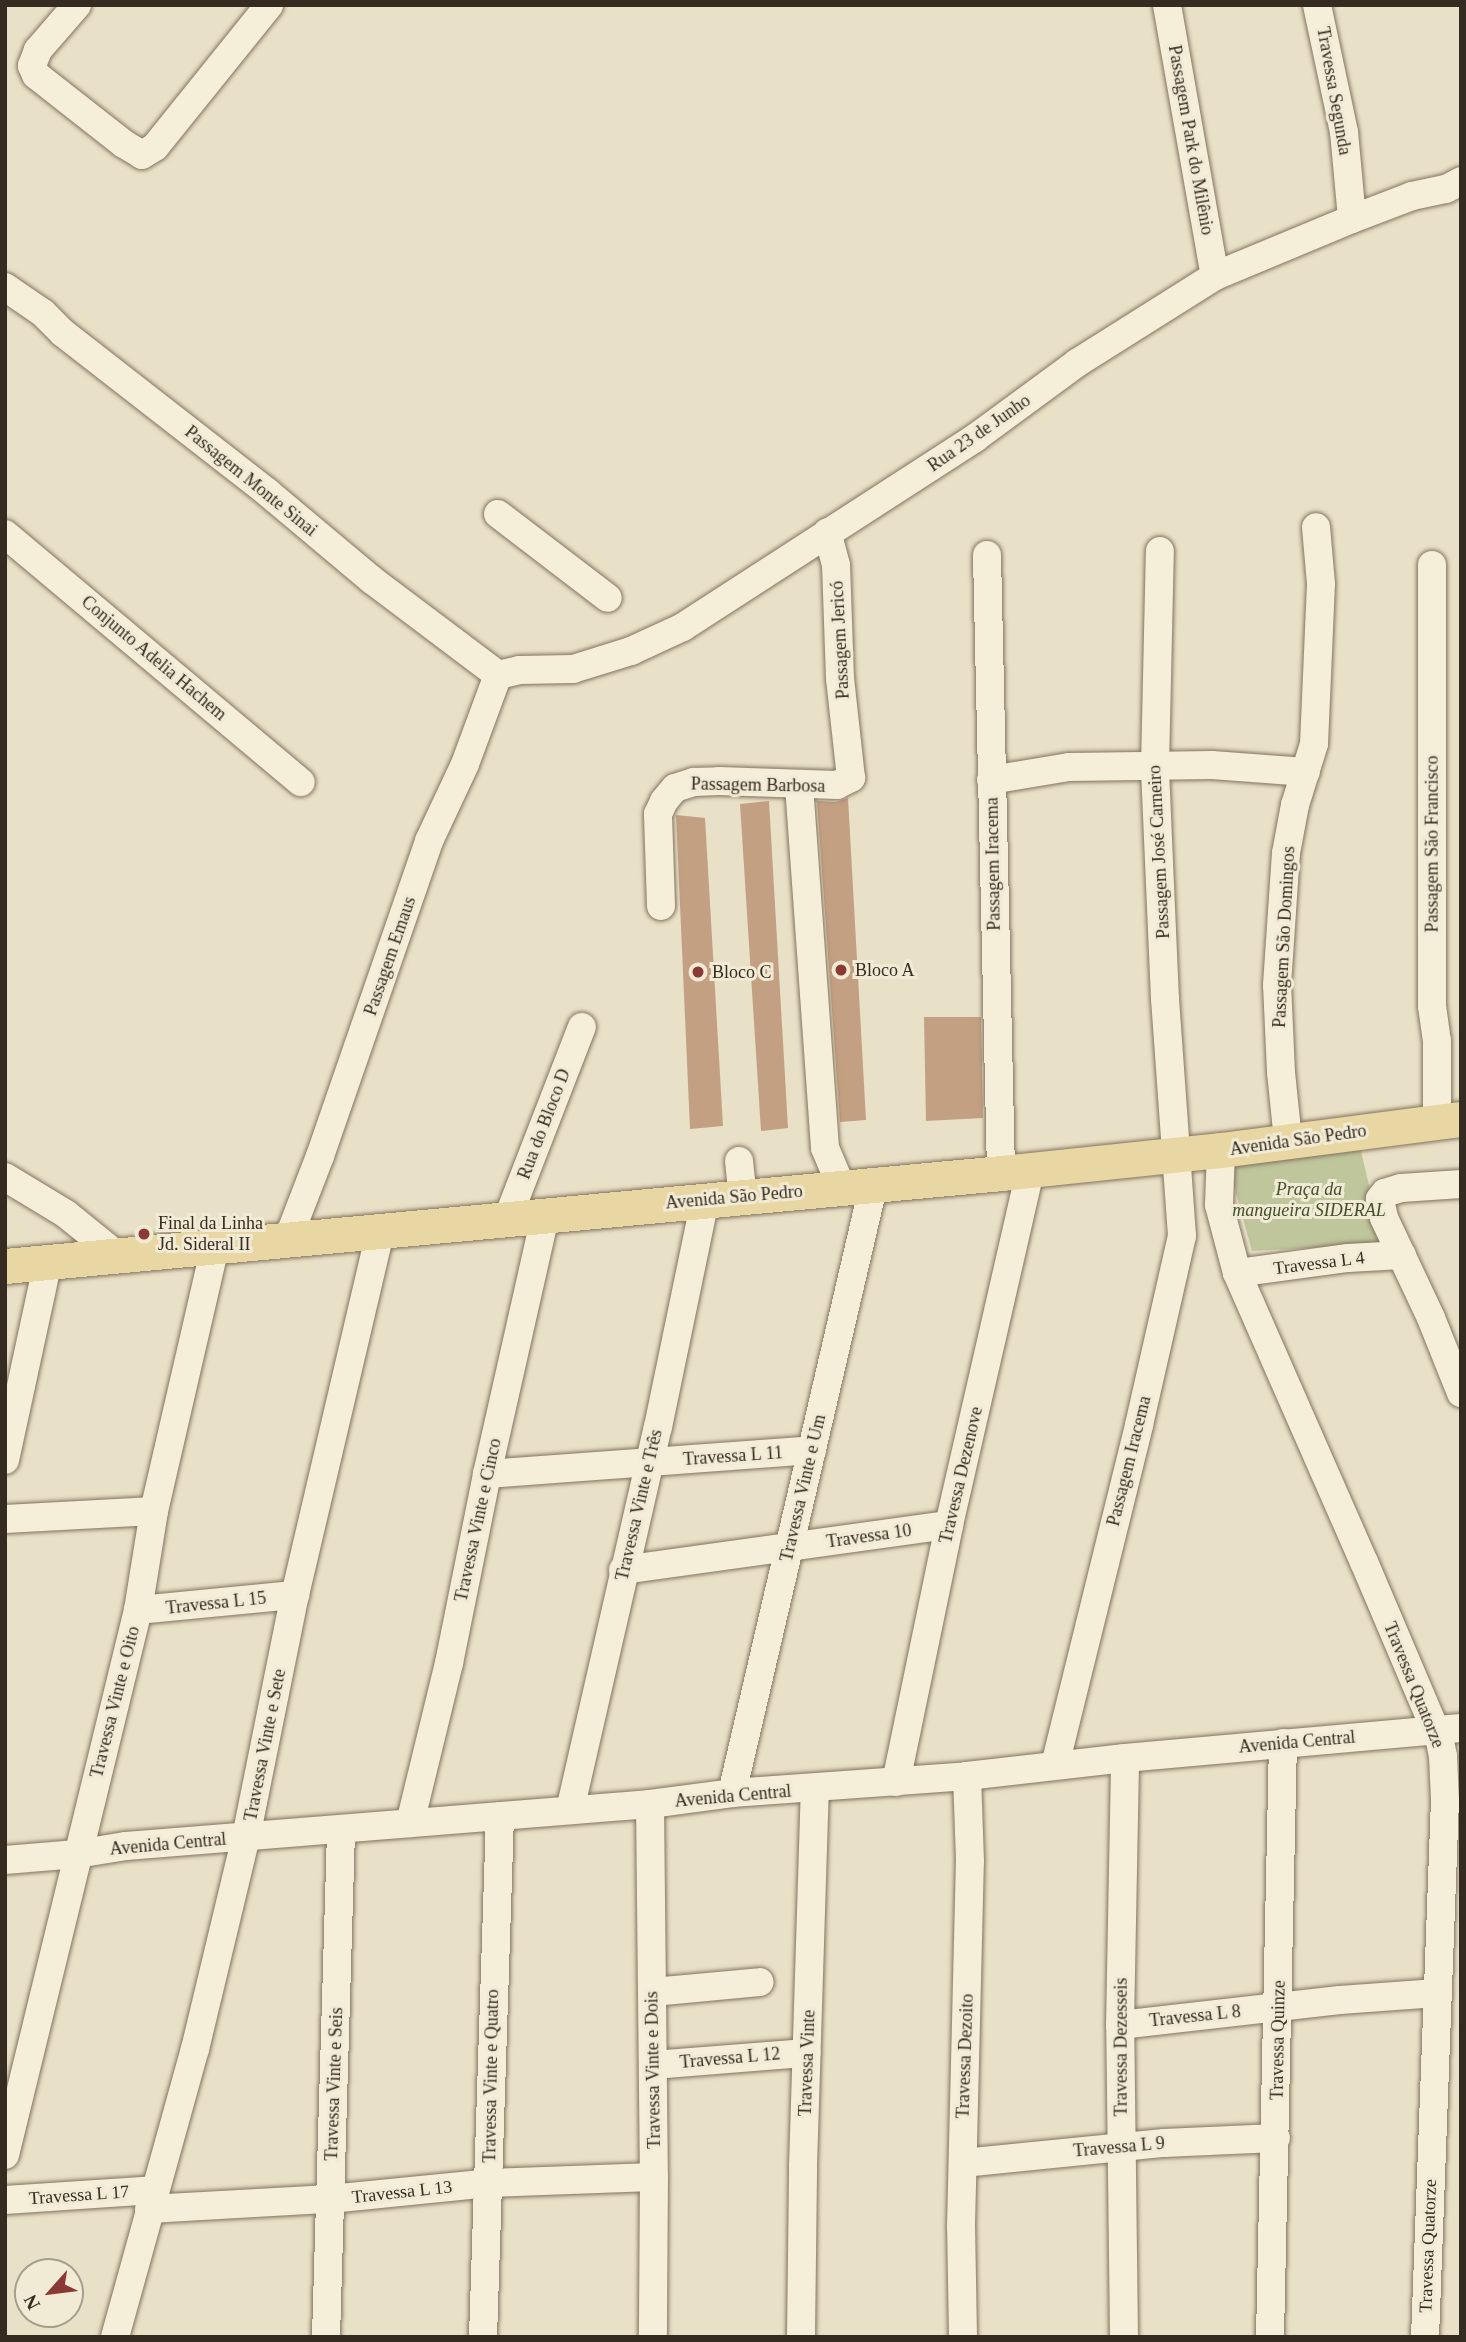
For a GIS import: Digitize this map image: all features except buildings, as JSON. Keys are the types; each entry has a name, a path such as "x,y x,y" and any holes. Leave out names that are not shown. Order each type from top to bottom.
{"main road":[{"name":"Avenida São Pedro","path":"5,1266 1016,1171 1221,1150 1449,1121"}],"street":[{"path":"77,5 38,50 32,66 36,75 142,155 155,146 269,5"},
{"name":"Passagem Park do Milênio","path":"1167,5 1215,276"},
{"name":"Travessa Segunda","path":"1317,5 1344,132 1352,219"},
{"name":"Rua 23 de Junho","path":"498,675 519,670 573,669 631,651 706,614 975,438 1077,363 1215,276 1352,219 1412,196 1446,189 1461,181"},
{"name":"Passagem Monte Sinai","path":"5,287 43,313 63,333 267,492 372,580 498,675"},
{"path":"498,514 608,598"},
{"name":"Passagem São Domingos","path":"1288,1140 1278,1027 1280,922 1290,828 1306,772 1316,719 1321,584 1316,527"},
{"name":"Passagem Jericó","path":"828,532 836,565 840,679 848,749"},
{"name":"Conjunto Adelia Hachem","path":"5,534 301,782"},
{"name":"Passagem José Carneiro","path":"1160,551 1154,765 1165,999 1177,1153"},
{"name":"Passagem Iracema","path":"987,555 992,656 991,780 1016,1171"},
{"name":"Passagem São Francisco","path":"1432,565 1432,1006 1449,1121"},
{"name":"Passagem Emaus","path":"288,1239 320,1156 429,841 465,764 498,675"},
{"name":"Passagem Barbosa","path":"661,906 658,814 675,788 694,782 719,781 845,784 852,774 848,749"},
{"path":"991,780 1069,767 1212,765 1306,772"},
{"path":"799,785 825,1148 857,1184"},
{"name":"Rua do Bloco D","path":"507,1220 582,1027"},
{"name":"Travessa Quatorze","path":"1221,1150 1219,1206 1223,1232 1237,1273 1448,1729 1443,1756 1445,1800 1425,2337"},
{"name":"Passagem Iracema","path":"1055,1765 1182,1236 1177,1153"},
{"path":"739,1161 743,1197"},
{"name":"Travessa Dezenove","path":"896,1782 949,1525 1016,1171"},
{"path":"5,1177 66,1214 118,1256"},
{"name":"Travessa Vinte e Um","path":"732,1793 812,1450 857,1184"},
{"path":"1460,1392 1380,1206 1380,1199 1385,1193 1401,1188 1461,1184"},
{"name":"Travessa Vinte e Três","path":"570,1810 705,1200"},
{"name":"Travessa Vinte e Cinco","path":"410,1823 449,1663 487,1475 545,1217"},
{"path":"1182,1236 1191,1231 1223,1232"},
{"name":"Travessa Vinte e Sete","path":"115,2337 151,2199 195,2049 246,1837 295,1595 380,1232"},
{"name":"Travessa Vinte e Oito","path":"5,2155 31,2058 77,1854 138,1610 154,1511 215,1246"},
{"name":"Travessa L 4","path":"1237,1273 1348,1258 1402,1255"},
{"path":"5,1460 48,1261"},
{"name":"Travessa L 11","path":"487,1475 812,1450"},
{"path":"5,1520 154,1511"},
{"name":"Travessa 10","path":"624,1570 949,1525"},
{"name":"Travessa L 15","path":"138,1610 295,1595"},
{"name":"Avenida Central","path":"5,1860 77,1854 126,1846 341,1831 649,1804 732,1793 967,1776 1125,1758 1448,1729"},
{"name":"Travessa Quinze","path":"1270,2337 1283,1743"},
{"name":"Travessa Dezesseis","path":"1124,2337 1120,2025 1125,1758"},
{"name":"Travessa Dezoito","path":"963,2337 963,2163 970,1861 967,1776"},
{"name":"Travessa Vinte","path":"801,2337 815,1789"},
{"name":"Travessa Vinte e Dois","path":"649,1804 653,1992 653,2337"},
{"name":"Travessa Vinte e Quatro","path":"483,2337 500,1816"},
{"name":"Travessa Vinte e Seis","path":"326,2337 341,1831"},
{"path":"653,1992 761,1982"},
{"name":"Travessa L 8","path":"1120,2025 1437,1993"},
{"name":"Travessa L 12","path":"653,2065 807,2053"},
{"name":"Travessa L 9","path":"963,2163 1120,2147 1276,2138"},
{"name":"Travessa L 13","path":"151,2199 330,2199 489,2183 654,2177"},
{"name":"Travessa L 17","path":"5,2200 151,2199"}],"green space":[{"name":"Praça da mangueira SIDERAL","path":"1360,1147 1383,1244 1252,1251 1227,1161"}],"place":[{"name":"Bloco A","path":"841,970"},
{"name":"Bloco C","path":"698,972"},
{"name":"Final da Linha Jd. Sideral II","path":"144,1234"}]}
